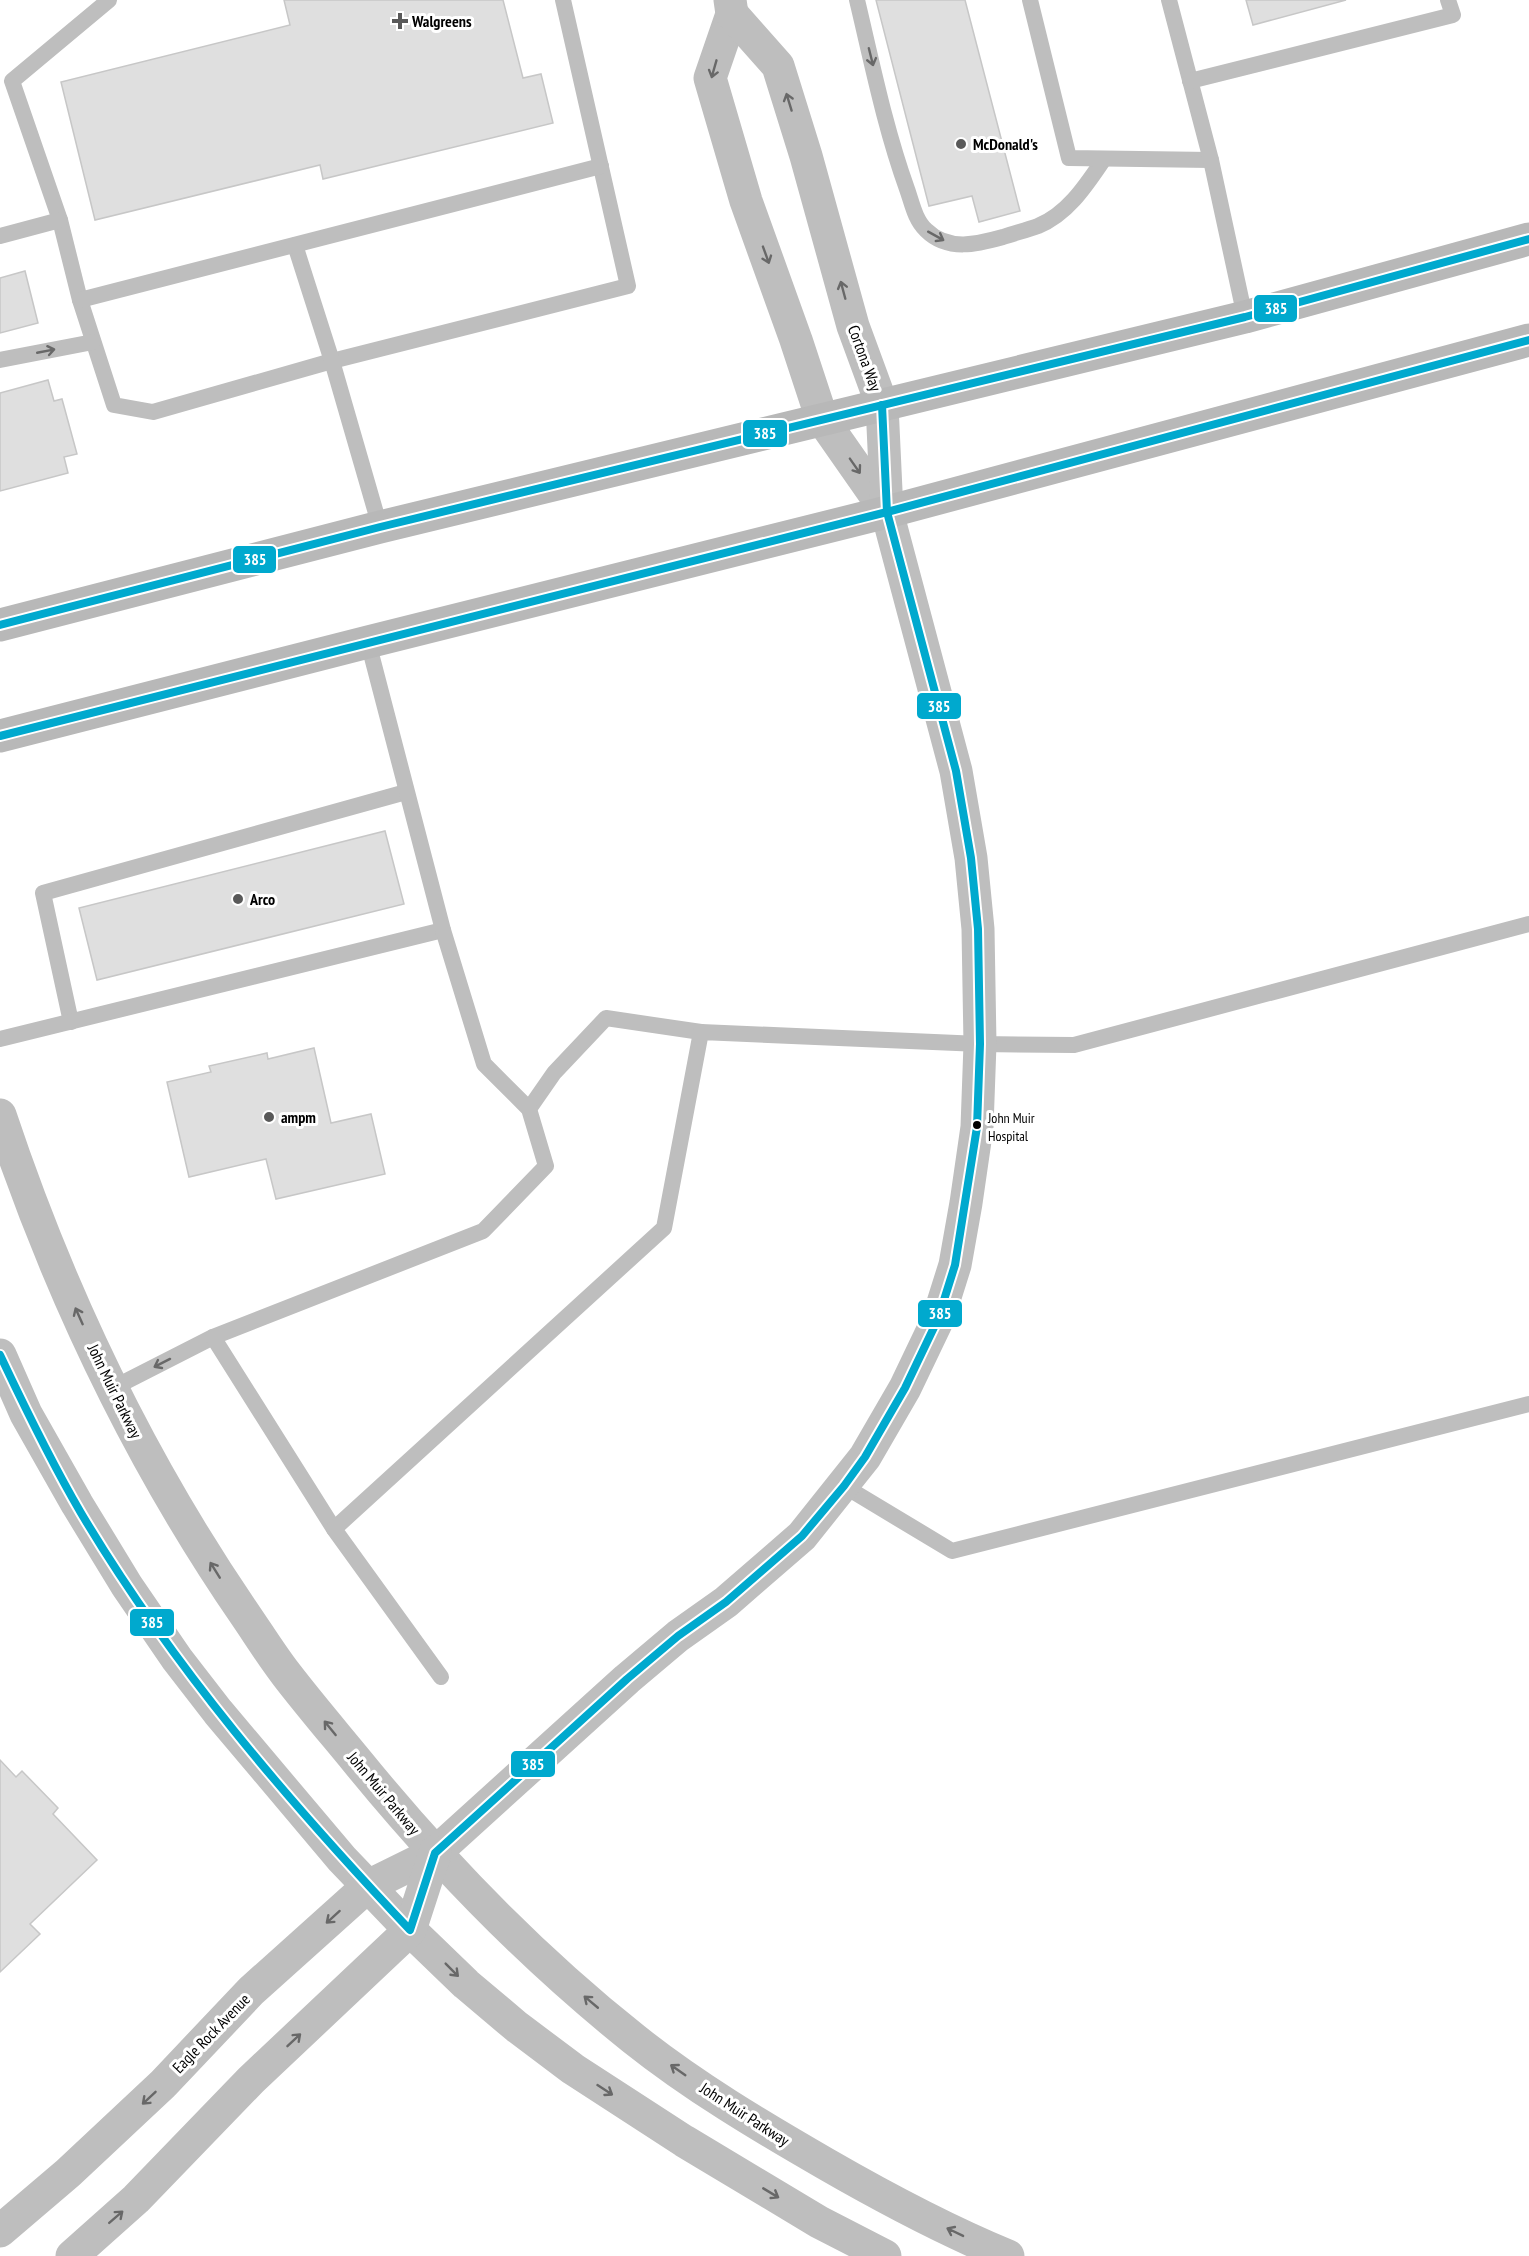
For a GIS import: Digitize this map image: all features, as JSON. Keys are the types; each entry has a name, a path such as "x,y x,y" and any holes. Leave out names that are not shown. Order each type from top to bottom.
{"main road":[{"path":"0,625 380,526 1245,317 1529,238"},
{"path":"0,736 888,512 1529,340"}],"street":[{"name":"Cortona Way","path":"731,7 778,66 806,156 853,326 882,405 888,512"},
{"name":"Cortona Way","path":"731,7 711,78 746,201 822,419 888,512"},
{"name":"Eagle Rock Avenue","path":"0,2231 68,2173 163,2084 251,1991 368,1886 435,1853 678,1636 726,1602 795,1543 866,1457 905,1388 938,1318 955,1265 966,1203 977,1127 980,1044 978,929 971,858 956,771 888,512"},
{"name":"John Muir Parkway","path":"0,1115 59,1270 111,1389 167,1494 218,1577 285,1672 435,1853 512,1932 573,1987 636,2040 702,2087 782,2139 882,2196 1008,2256"},
{"path":"0,1355 26,1414 127,1586 158,1632 218,1712 342,1859 410,1930 474,1991 573,2069 684,2141 819,2222 885,2256"},
{"name":"Eagle Rock Avenue","path":"72,2256 136,2199 251,2080 410,1930 435,1853"}],"lane":[{"path":"109,0 6,81 60,220 80,300 114,405 153,412 332,361 628,286 563,0"},
{"path":"857,0 895,157 918,221 927,232 959,246 986,242 1040,225 1064,209 1084,190 1104,159"},
{"path":"1030,0 1069,158 1211,160"},
{"path":"1169,0 1211,160 1245,317"},
{"path":"1190,81 1453,15 1448,0"},
{"path":"80,300 601,166"},
{"path":"0,236 60,220"},
{"path":"295,245 332,361 380,526"},
{"path":"0,360 93,342"},
{"path":"111,1389 213,1337 483,1231 546,1166 529,1108 484,1064 443,930 368,642"},
{"path":"70,1022 44,893 406,792"},
{"path":"529,1108 554,1073 606,1018 701,1032 980,1044 1074,1045 1529,924"},
{"path":"0,1039 443,930"},
{"path":"334,1529 664,1228 701,1032"},
{"path":"213,1337 334,1529 441,1677"},
{"path":"844,1486 952,1551 1529,1404"}],"building":[{"path":"284,0 503,0 523,78 541,74 553,123 323,179 320,165 95,220 61,82 290,25"},
{"path":"876,0 965,0 1020,211 979,222 972,196 929,206"},
{"path":"1246,0 1346,0 1253,25"},
{"path":"25,271 38,323 0,333 0,278"},
{"path":"48,380 54,401 62,399 77,454 64,457 68,473 0,491 0,393"},
{"path":"385,831 404,904 97,980 79,908"},
{"path":"314,1048 331,1123 371,1114 385,1174 276,1199 266,1159 189,1177 167,1082 211,1072 209,1066 267,1053 268,1059"},
{"path":"0,1760 16,1777 22,1771 58,1808 53,1814 97,1860 30,1924 40,1934 0,1972"}],"transit line":[{"name":"385","path":"0,625 380,527 1245,317 1529,239"},
{"name":"385","path":"0,736 887,512 1529,340"},
{"name":"385","path":"0,1355 70,1494 116,1570 154,1625 276,1782 410,1930 435,1853 627,1679 678,1636 726,1602 802,1536 865,1457 905,1388 938,1319 955,1265 977,1127 980,1044 978,929 971,858 956,771 887,512 882,405"}],"place":[{"name":"Walgreens","path":"400,21"},
{"name":"McDonald's","path":"961,144"},
{"name":"Arco","path":"238,899"},
{"name":"ampm","path":"269,1117"},
{"name":"John Muir Hospital","path":"977,1125"}]}
